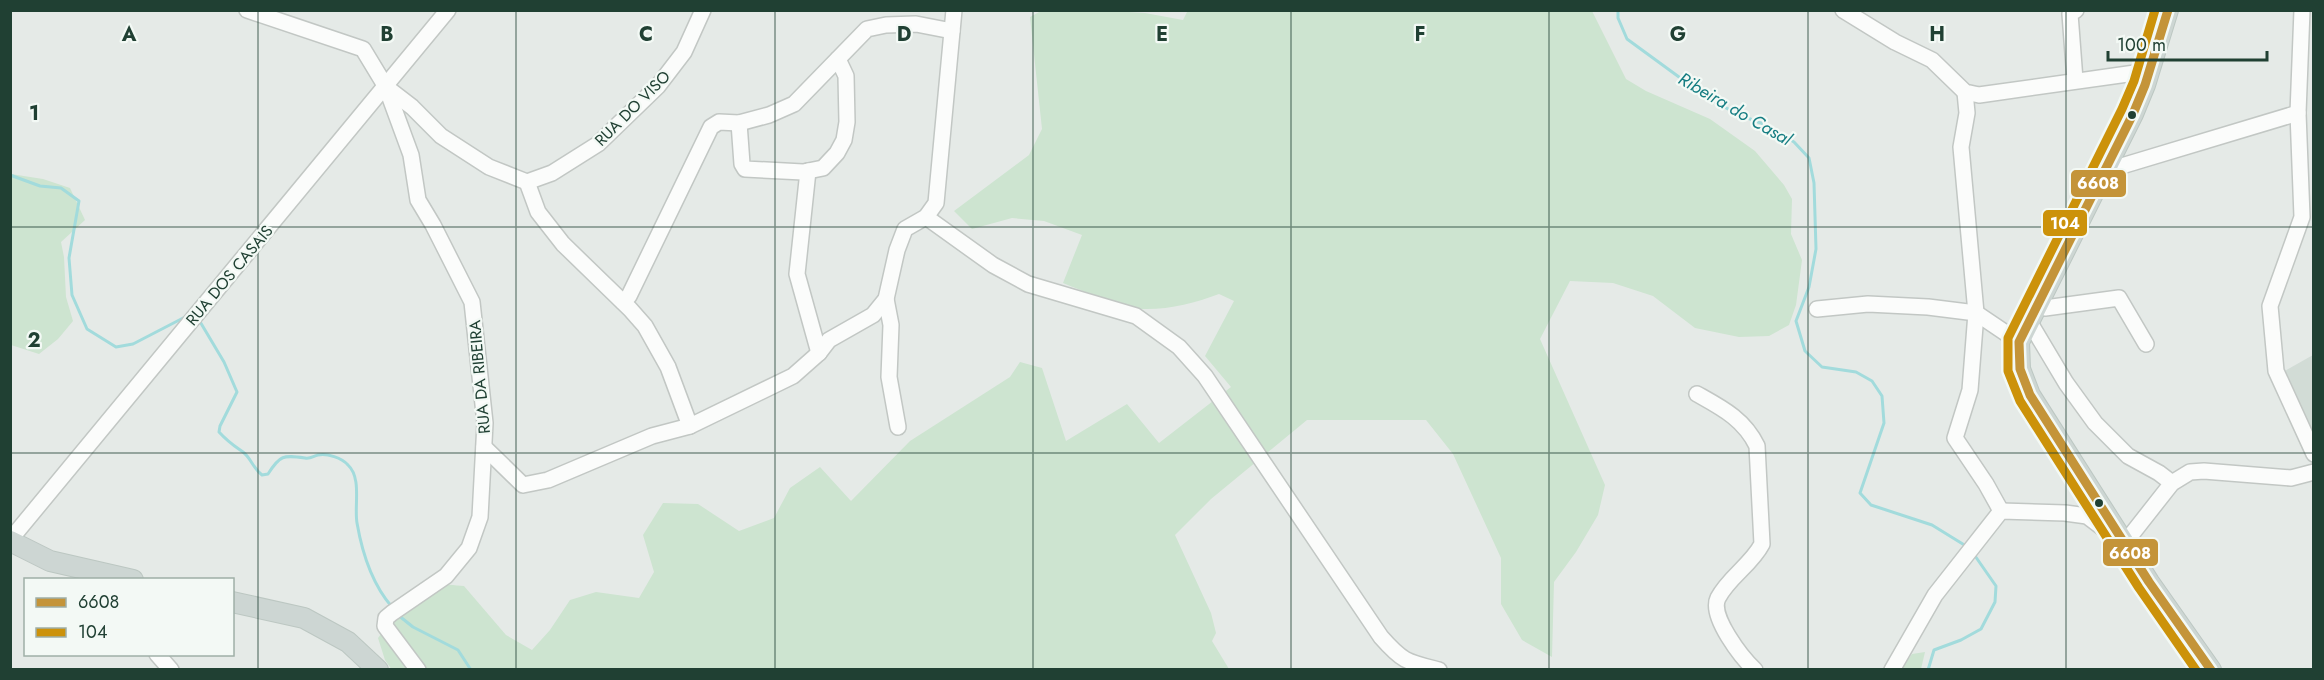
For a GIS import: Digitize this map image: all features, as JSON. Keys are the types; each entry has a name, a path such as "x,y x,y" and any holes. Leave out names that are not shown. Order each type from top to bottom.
{"main road":[{"path":"2168,10 2133,114 2019,342 2020,369 2030,395 2124,544 2211,669"},
{"path":"10,540 50,561 129,578"},
{"path":"234,602 304,618 348,642 378,669"}],"street":[{"path":"247,10 363,49 386,87 412,107 441,136 489,167 527,182 538,212 563,244 645,326 668,367 690,426"},
{"name":"RUA DOS CASAIS","path":"10,540 448,10"},
{"name":"RUA DO VISO","path":"527,182 552,173 598,144 658,86 684,52 704,10"},
{"path":"898,427 889,377 891,325 886,299 897,250 905,230 926,217 936,203 954,10"},
{"path":"1843,10 1895,42 1932,60 1965,92 1979,95 2149,71"},
{"path":"2075,80 2069,24 2070,14 2076,10"},
{"path":"2302,10 2298,113 2302,217 2270,306 2276,371 2313,454"},
{"path":"623,302 629,296 711,127 720,122 739,123 769,115 794,104 867,29 886,24 916,24 952,31"},
{"path":"739,123 742,164 745,169 808,171 823,168 837,153 844,140 847,122 846,76 838,58"},
{"name":"RUA DA RIBEIRA","path":"386,87 411,155 418,200 472,302 485,423 480,517 469,548 446,576 386,618 385,626 418,669"},
{"path":"1965,92 1967,113 1960,147 1976,313 1970,390 1954,438 2001,511"},
{"path":"2105,171 2298,113"},
{"path":"808,171 797,274 819,353"},
{"path":"926,217 993,266 1028,284 1136,316 1179,347 1205,376 1381,637 1397,655 1409,662 1439,669"},
{"path":"2146,344 2119,298 2045,308 2033,312 2066,382 2095,423 2128,456 2172,483"},
{"path":"484,447 523,485 548,480 652,435 690,426 793,376 819,353 829,340 873,315 886,299"},
{"path":"1818,309 1868,304 1928,307 1976,313 2019,342"},
{"path":"1697,394 1736,417 1750,431 1757,446 1762,544 1755,558 1716,601 1726,632 1747,662 1755,669"},
{"path":"2001,511 2087,516 2124,544 2172,483 2190,472 2204,471 2291,478 2313,472"},
{"path":"1892,669 1935,595 2001,511"},
{"path":"159,656 171,669"}],"shaded area":[{"path":"2313,355 2313,437 2283,372"}],"green space":[{"path":"1188,10 1592,11 1626,79 1646,91 1710,119 1755,151 1784,185 1792,199 1791,234 1802,260 1796,305 1789,325 1769,336 1739,337 1695,328 1653,296 1613,283 1570,281 1540,339 1605,485 1598,515 1576,552 1554,582 1552,657 1522,640 1501,604 1501,558 1453,454 1426,420 1307,420 1211,499 1175,535 1211,613 1216,633 1212,641 1229,669 392,670 385,660 378,638 408,607 437,588 445,585 464,586 506,635 532,650 550,630 570,600 596,592 639,598 654,572 643,535 663,503 698,504 739,531 774,518 790,488 820,467 851,501 910,441 1010,377 1020,362 1042,368 1066,441 1127,404 1159,443 1231,387 1205,356 1234,301 1219,294 1191,303 1162,308 1142,309 1114,303 1063,283 1082,235 1044,221 1012,218 972,229 954,211 1029,155 1042,129 1030,17 1041,11 1112,11 1145,13 1183,20"},
{"path":"11,174 43,179 70,188 85,220 61,242 66,297 73,321 58,339 39,354 11,345"},
{"path":"1925,652 1921,669 1901,669 1912,654"}],"waterway":[{"name":"Ribeira do Casal","path":"1618,10 1618,18 1627,39 1705,96 1737,114 1766,125 1794,142 1809,158 1814,183 1816,249 1809,287 1796,321 1805,351 1822,367 1856,372 1872,381 1882,396 1884,423 1860,493 1871,505 1932,525 1966,546"},
{"path":"10,175 40,186 61,188 79,201 69,258 72,295 87,329 116,347 133,344 187,316"},
{"path":"199,320 224,362 237,392 219,432 246,454 262,475 268,474 279,460 287,457 310,458 330,455 348,465 355,477 356,516 365,556 373,578 392,607"},
{"name":"Ribeira do Casal","path":"1928,670 1934,650 1961,640 1981,629 1995,602 1996,586 1973,553"},
{"path":"398,615 413,627 458,650 471,670"}],"transit line":[{"name":"104","path":"2155,10 2134,81 2122,109 2008,338 2008,371 2020,401 2139,588 2196,670"},
{"name":"6608","path":"2168,10 2145,85 2133,114 2019,342 2020,369 2030,395 2149,582 2211,670"}]}
